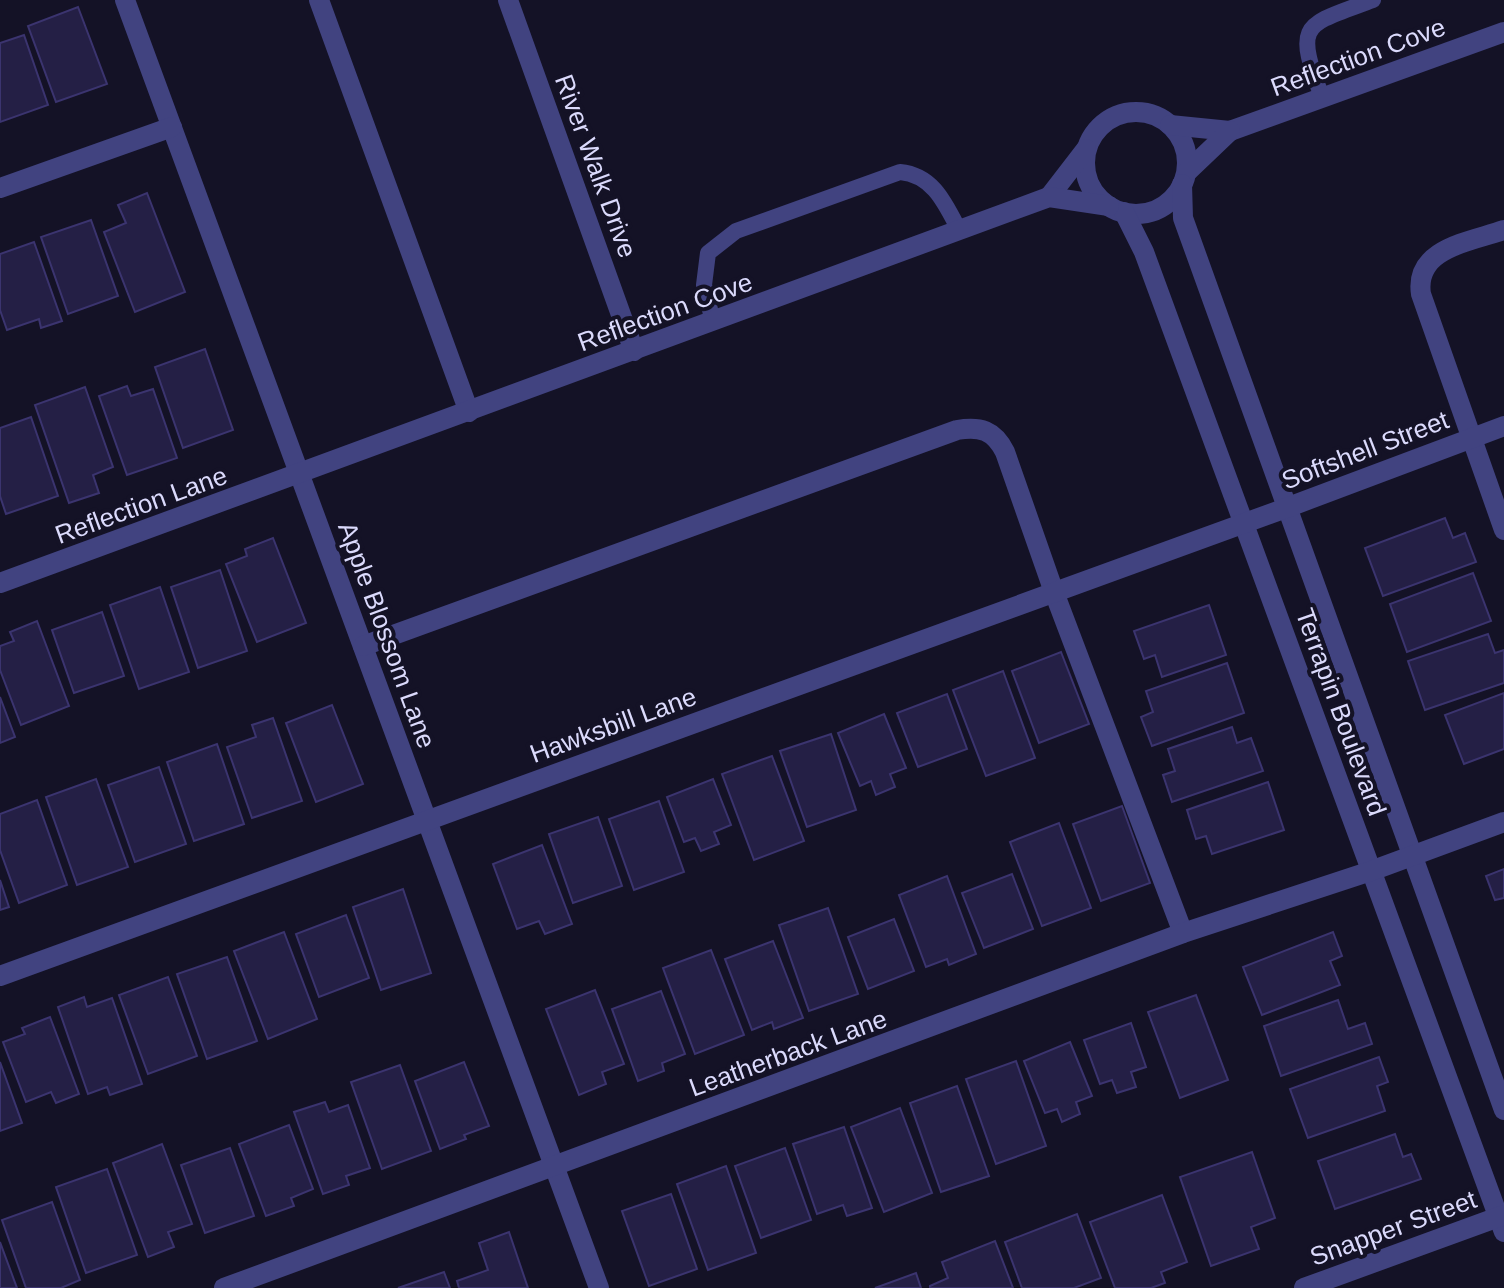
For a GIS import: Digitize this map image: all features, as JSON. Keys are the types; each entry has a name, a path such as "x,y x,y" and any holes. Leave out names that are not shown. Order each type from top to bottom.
{"street":[{"name":"Apple Blossom Lane","path":"125,0 599,1288"},
{"path":"319,0 469,412"},
{"name":"River Walk Drive","path":"508,0 634,351"},
{"name":"Reflection Cove","path":"1184,178 1230,131 1504,32"},
{"path":"1049,197 1101,126 1122,113 1139,112 1156,116 1170,125 1184,147 1184,178 1171,201 1157,210 1141,214 1116,209 1096,195 1089,182 1085,164 1087,147"},
{"name":"Reflection Cove","path":"1170,125 1230,131"},
{"path":"0,188 172,127"},
{"name":"Terrapin Boulevard","path":"1184,178 1183,218 1504,1110"},
{"name":"Reflection Cove","path":"299,475 1049,197 1116,209"},
{"name":"Terrapin Boulevard","path":"1116,209 1144,252 1502,1222"},
{"path":"1504,230 1436,255 1426,263 1419,281 1504,530"},
{"name":"Softshell Street","path":"1244,521 1504,426"},
{"path":"363,646 957,430 970,428 991,433 999,441 1183,933"},
{"name":"Reflection Lane","path":"0,583 299,475"},
{"name":"Hawksbill Lane","path":"0,976 1244,521"},
{"name":"Leatherback Lane","path":"224,1288 1183,933 1371,871 1504,822"},
{"name":"Snapper Street","path":"1304,1288 1502,1222"}],"lane":[{"path":"1322,97 1307,58 1306,40 1312,27 1322,19 1373,0"},
{"path":"713,322 704,285 708,253 736,231 900,172 915,174 939,192 959,230"}],"building":[{"path":"78,7 107,84 56,102 28,26"},
{"path":"24,35 48,105 0,122 0,43"},
{"path":"147,193 185,292 135,312 104,232 126,223 118,205"},
{"path":"91,220 118,296 68,314 41,237"},
{"path":"34,242 62,321 41,328 39,319 7,330 0,310 0,254"},
{"path":"205,349 233,430 183,448 155,367"},
{"path":"127,386 131,396 153,389 177,458 127,475 99,396"},
{"path":"85,387 113,467 93,475 99,493 69,503 35,405"},
{"path":"31,417 58,496 6,514 0,496 0,428"},
{"path":"1445,518 1453,538 1465,533 1476,562 1383,596 1365,548"},
{"path":"273,538 306,623 257,642 226,564 247,556 245,549"},
{"path":"220,570 247,651 198,668 171,587"},
{"path":"1473,573 1491,621 1407,652 1390,604"},
{"path":"160,587 189,672 139,689 110,605"},
{"path":"1209,605 1226,655 1162,677 1155,655 1144,659 1134,631"},
{"path":"102,612 124,676 74,693 52,630"},
{"path":"37,621 69,706 21,725 0,670 0,646 14,641 10,632"},
{"path":"1488,634 1495,653 1504,650 1504,683 1425,710 1408,661"},
{"path":"1061,652 1089,724 1039,743 1012,671"},
{"path":"1227,663 1244,713 1152,746 1141,717 1153,712 1146,691"},
{"path":"1003,671 1035,758 986,776 953,690"},
{"path":"1504,693 1504,749 1464,764 1445,715"},
{"path":"947,694 967,749 918,767 897,713"},
{"path":"0,697 15,737 0,743"},
{"path":"332,705 363,784 316,802 286,723"},
{"path":"884,714 906,768 890,774 895,787 876,795 871,781 860,786 838,733"},
{"path":"273,718 302,801 252,818 227,747 256,737 252,725"},
{"path":"1232,727 1237,743 1251,738 1263,771 1172,802 1163,775 1175,771 1168,749"},
{"path":"831,734 856,810 807,827 780,751"},
{"path":"217,744 244,824 194,841 167,762"},
{"path":"772,756 804,841 754,860 722,774"},
{"path":"159,767 186,844 135,862 108,785"},
{"path":"96,779 128,867 77,885 46,797"},
{"path":"713,779 731,825 714,832 719,844 701,851 695,838 684,842 667,797"},
{"path":"1268,782 1284,830 1212,854 1206,836 1196,839 1187,810"},
{"path":"37,800 67,885 19,903 0,850 0,814"},
{"path":"659,801 684,872 634,890 609,819"},
{"path":"1122,806 1150,883 1101,901 1073,824"},
{"path":"598,817 622,886 573,903 549,834"},
{"path":"1059,823 1091,908 1042,926 1010,842"},
{"path":"542,845 572,924 545,934 539,921 517,929 493,864"},
{"path":"1504,869 1504,898 1495,900 1486,876"},
{"path":"1012,874 1033,929 984,948 962,893"},
{"path":"947,876 976,954 949,965 947,959 926,967 899,895"},
{"path":"0,880 9,907 0,910"},
{"path":"403,889 431,973 381,990 353,907"},
{"path":"828,908 858,994 809,1011 779,925"},
{"path":"346,915 369,978 319,997 296,934"},
{"path":"894,919 914,971 868,989 848,937"},
{"path":"284,932 317,1019 268,1039 234,951"},
{"path":"1333,932 1342,956 1330,961 1340,985 1262,1015 1243,967"},
{"path":"773,941 803,1018 774,1029 772,1022 752,1030 725,959"},
{"path":"711,950 744,1035 695,1054 663,968"},
{"path":"227,957 257,1041 207,1059 177,974"},
{"path":"168,977 197,1056 148,1074 119,995"},
{"path":"595,990 624,1064 602,1072 606,1084 579,1095 546,1009"},
{"path":"661,991 685,1054 662,1063 664,1071 638,1081 612,1009"},
{"path":"1196,995 1228,1080 1180,1098 1148,1012"},
{"path":"84,997 87,1007 112,998 142,1084 110,1095 107,1087 88,1094 58,1007"},
{"path":"1338,1000 1348,1029 1365,1023 1372,1044 1281,1076 1264,1026"},
{"path":"50,1017 79,1094 56,1103 51,1092 26,1102 3,1042 25,1034 22,1028"},
{"path":"1131,1023 1146,1067 1131,1072 1136,1087 1117,1093 1112,1080 1100,1084 1084,1040"},
{"path":"1070,1042 1092,1096 1076,1102 1080,1114 1062,1122 1057,1109 1045,1113 1024,1061"},
{"path":"1379,1057 1388,1082 1377,1086 1385,1111 1308,1138 1290,1089"},
{"path":"1016,1061 1046,1146 996,1164 966,1079"},
{"path":"0,1062 22,1123 0,1131"},
{"path":"464,1062 489,1126 464,1135 466,1139 440,1149 415,1081"},
{"path":"400,1065 431,1151 382,1169 351,1082"},
{"path":"957,1086 989,1176 941,1192 910,1103"},
{"path":"325,1102 329,1112 348,1105 370,1168 346,1176 349,1185 323,1194 294,1112"},
{"path":"900,1108 932,1193 884,1212 851,1127"},
{"path":"289,1125 313,1189 291,1198 294,1206 266,1216 239,1144"},
{"path":"844,1127 872,1208 847,1216 843,1205 817,1214 793,1144"},
{"path":"1395,1134 1403,1157 1411,1154 1421,1179 1335,1209 1318,1161"},
{"path":"162,1144 192,1224 168,1232 174,1247 148,1257 113,1163"},
{"path":"230,1148 254,1216 205,1233 181,1165"},
{"path":"785,1148 811,1220 761,1238 735,1166"},
{"path":"1252,1152 1275,1218 1251,1227 1259,1249 1211,1266 1180,1177"},
{"path":"726,1166 756,1253 708,1270 677,1184"},
{"path":"107,1169 137,1255 86,1273 56,1187"},
{"path":"671,1194 697,1269 649,1286 622,1211"},
{"path":"1162,1195 1187,1262 1161,1272 1165,1283 1151,1288 1115,1288 1090,1222"},
{"path":"52,1202 80,1280 61,1288 26,1288 2,1220"},
{"path":"1077,1214 1101,1278 1074,1288 1022,1288 1005,1242"},
{"path":"509,1232 528,1288 459,1288 457,1281 488,1270 479,1243"},
{"path":"995,1241 1013,1288 930,1288 948,1278 942,1262"},
{"path":"0,1242 17,1288 0,1288"},
{"path":"444,1272 450,1288 398,1288"},
{"path":"916,1273 921,1288 875,1288"}]}
